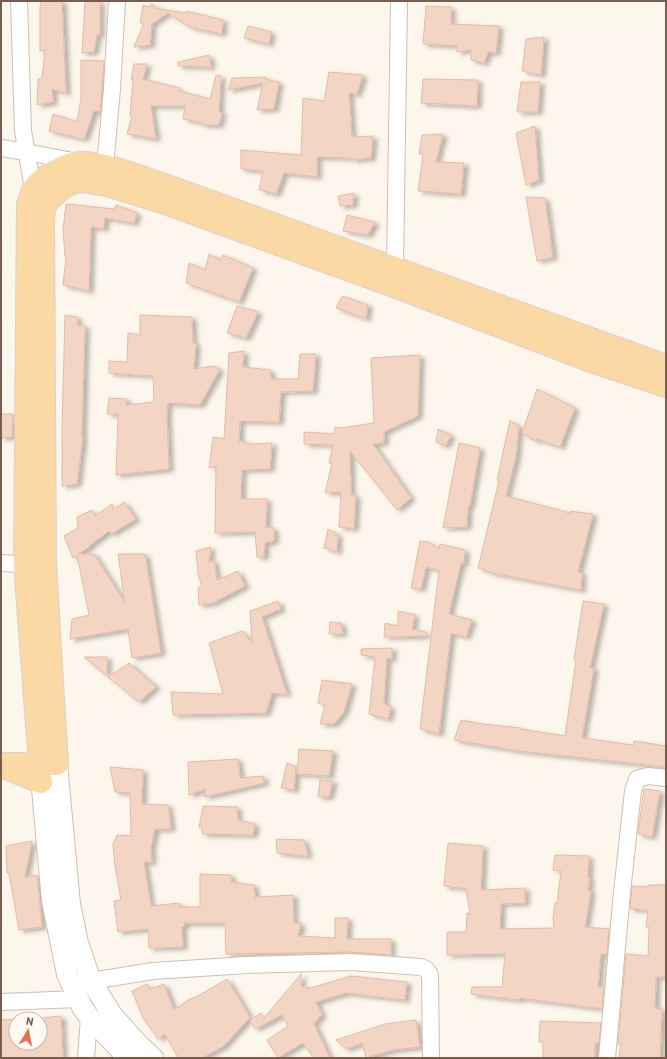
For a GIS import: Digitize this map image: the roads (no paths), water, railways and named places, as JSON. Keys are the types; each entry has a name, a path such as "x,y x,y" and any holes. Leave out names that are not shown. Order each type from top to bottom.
{"main road":[{"path":"46,770 38,740 28,204 33,189 41,180 54,172 78,162 105,166 170,187 393,276 594,362 666,386"},
{"path":"46,770 35,564 44,209 48,201 55,194 72,183 81,181 107,185 393,276 666,366"},
{"path":"1,764 38,740"},
{"path":"1,764 46,770"}],"street":[{"path":"19,1 21,109 26,152 33,189 44,209"},
{"path":"105,166 112,89 117,1"},
{"path":"393,276 398,1"},
{"path":"1,148 78,162"},
{"path":"1,563 35,564"},
{"path":"46,770 78,943 91,981 112,1015 153,1058"},
{"path":"46,770 52,901 67,974 82,1007 89,1017 128,1058"},
{"path":"607,1058 633,791 637,778 648,776 666,778"},
{"path":"91,981 153,971 247,965 351,962 421,967 426,969 430,975 431,1058"},
{"path":"1,1002 79,999"},
{"path":"86,1058 89,1017"}]}
